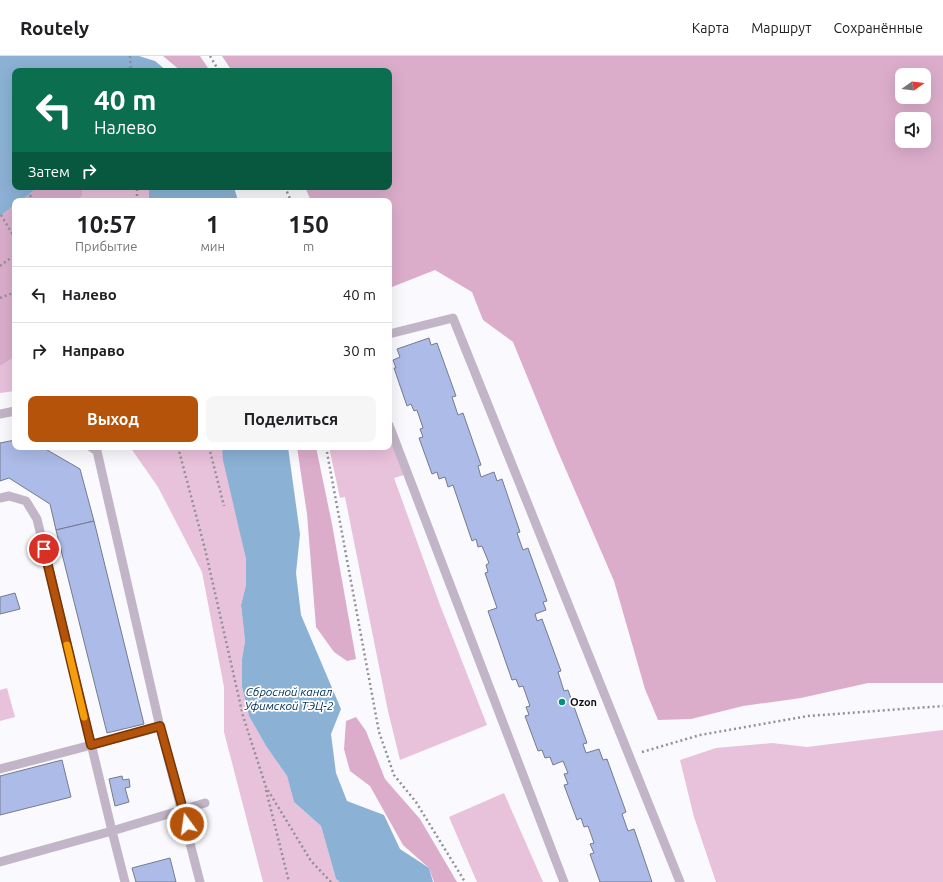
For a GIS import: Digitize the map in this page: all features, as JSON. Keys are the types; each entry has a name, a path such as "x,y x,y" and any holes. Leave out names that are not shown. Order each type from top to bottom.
{"lane":[{"path":"392,333 453,318 680,882"},
{"path":"0,414 12,412"},
{"path":"392,433 564,882"},
{"path":"96,450 97,451 160,726 183,810 200,882"},
{"path":"0,498 9,496 26,501 37,519 125,882"},
{"path":"0,769 160,726"},
{"path":"0,862 112,832 205,803"}],"path":[{"path":"130,56 131,68"},
{"path":"210,56 217,68"},
{"path":"1,215 12,233"},
{"path":"0,266 12,257"},
{"path":"0,298 12,293"},
{"path":"179,450 205,549 243,716 266,787 289,882"},
{"path":"210,450 224,506"},
{"path":"327,450 379,732 394,775 416,802 465,882"},
{"path":"628,756 700,735 808,716 943,706"},
{"path":"266,787 311,861 331,882"}],"shaded area":[{"path":"163,56 200,56 208,68 177,68"},
{"path":"222,56 943,56 943,683 868,683 801,698 743,706 691,719 658,720 645,689 614,581 556,447 513,342 483,320 472,292 435,270 392,287 392,198 310,198 306,190 392,190 392,68 230,68"},
{"path":"34,190 82,190 82,196 80,198 25,198"},
{"path":"82,190 149,190 149,198 80,198 82,196"},
{"path":"12,207 12,359 0,366 0,216"},
{"path":"12,359 12,391 0,393 0,366"},
{"path":"392,445 404,475 394,478 440,605 487,725 400,760 388,711 345,497 340,498 330,450 392,450"},
{"path":"132,450 223,450 246,559 246,585 241,605 245,641 242,659 242,687 249,716 266,746 287,776 294,802 321,826 336,879 340,882 263,882 224,732 224,687 202,572 158,487"},
{"path":"297,450 317,450 332,524 356,659 347,661 334,652 316,627 307,514"},
{"path":"7,688 15,717 0,721 0,690"},
{"path":"356,717 366,731 385,779 420,819 457,882 434,882 429,868 403,845 370,786 350,771 344,749 346,721"},
{"path":"943,730 943,882 716,882 694,817 680,760 716,748 772,743 807,747"},
{"path":"504,793 543,882 477,882 449,817"}],"water":[{"path":"0,56 139,56 155,61 163,68 12,68 12,190 34,190 25,198 12,198 12,207 0,216"},
{"path":"149,190 235,190 237,198 149,198"},
{"name":"Сбросной канал Уфимской ТЭЦ-2","path":"222,450 288,450 300,534 296,573 301,615 341,709 331,734 336,773 347,801 384,815 400,849 429,868 433,882 340,882 336,879 321,826 294,802 287,776 266,746 249,716 242,687 242,659 245,641 241,605 246,585 246,559 223,460"}],"building":[{"path":"429,338 431,345 437,343 456,396 452,397 458,415 463,413 481,465 478,466 481,477 494,472 497,481 502,479 520,532 517,533 523,550 528,548 547,601 543,602 546,610 535,614 537,621 542,619 561,671 558,672 564,691 568,690 587,743 583,744 586,753 599,749 603,760 607,759 626,812 622,814 628,831 634,829 652,882 600,882 590,854 594,853 590,844 594,843 588,826 584,827 581,818 577,820 564,785 568,784 564,774 568,773 563,761 553,765 550,757 545,758 542,750 538,751 525,716 529,715 526,707 530,706 523,686 519,687 516,679 512,680 488,611 497,608 485,573 488,572 486,565 489,563 482,546 478,547 476,539 472,541 453,485 448,487 445,477 439,479 437,472 432,474 419,438 423,437 420,429 423,428 417,410 414,411 411,404 407,406 394,368 396,368 393,360 400,357 397,349"},
{"path":"12,441 12,450 47,450 80,469 94,521 56,530 50,504 9,478 0,481 0,443"},
{"path":"94,521 144,724 107,733 56,530"},
{"path":"15,593 20,609 0,614 0,597"},
{"path":"62,760 71,797 0,815 0,776"},
{"path":"122,776 123,780 129,779 130,787 125,788 129,802 115,806 109,779"},
{"path":"170,858 176,882 136,882 132,868"}],"slow traffic":[{"path":"67,645 84,717"}],"place":[{"name":"Ozon","path":"562,702"}],"route":[{"path":"44,549 91,745 160,726 187,824"}]}
